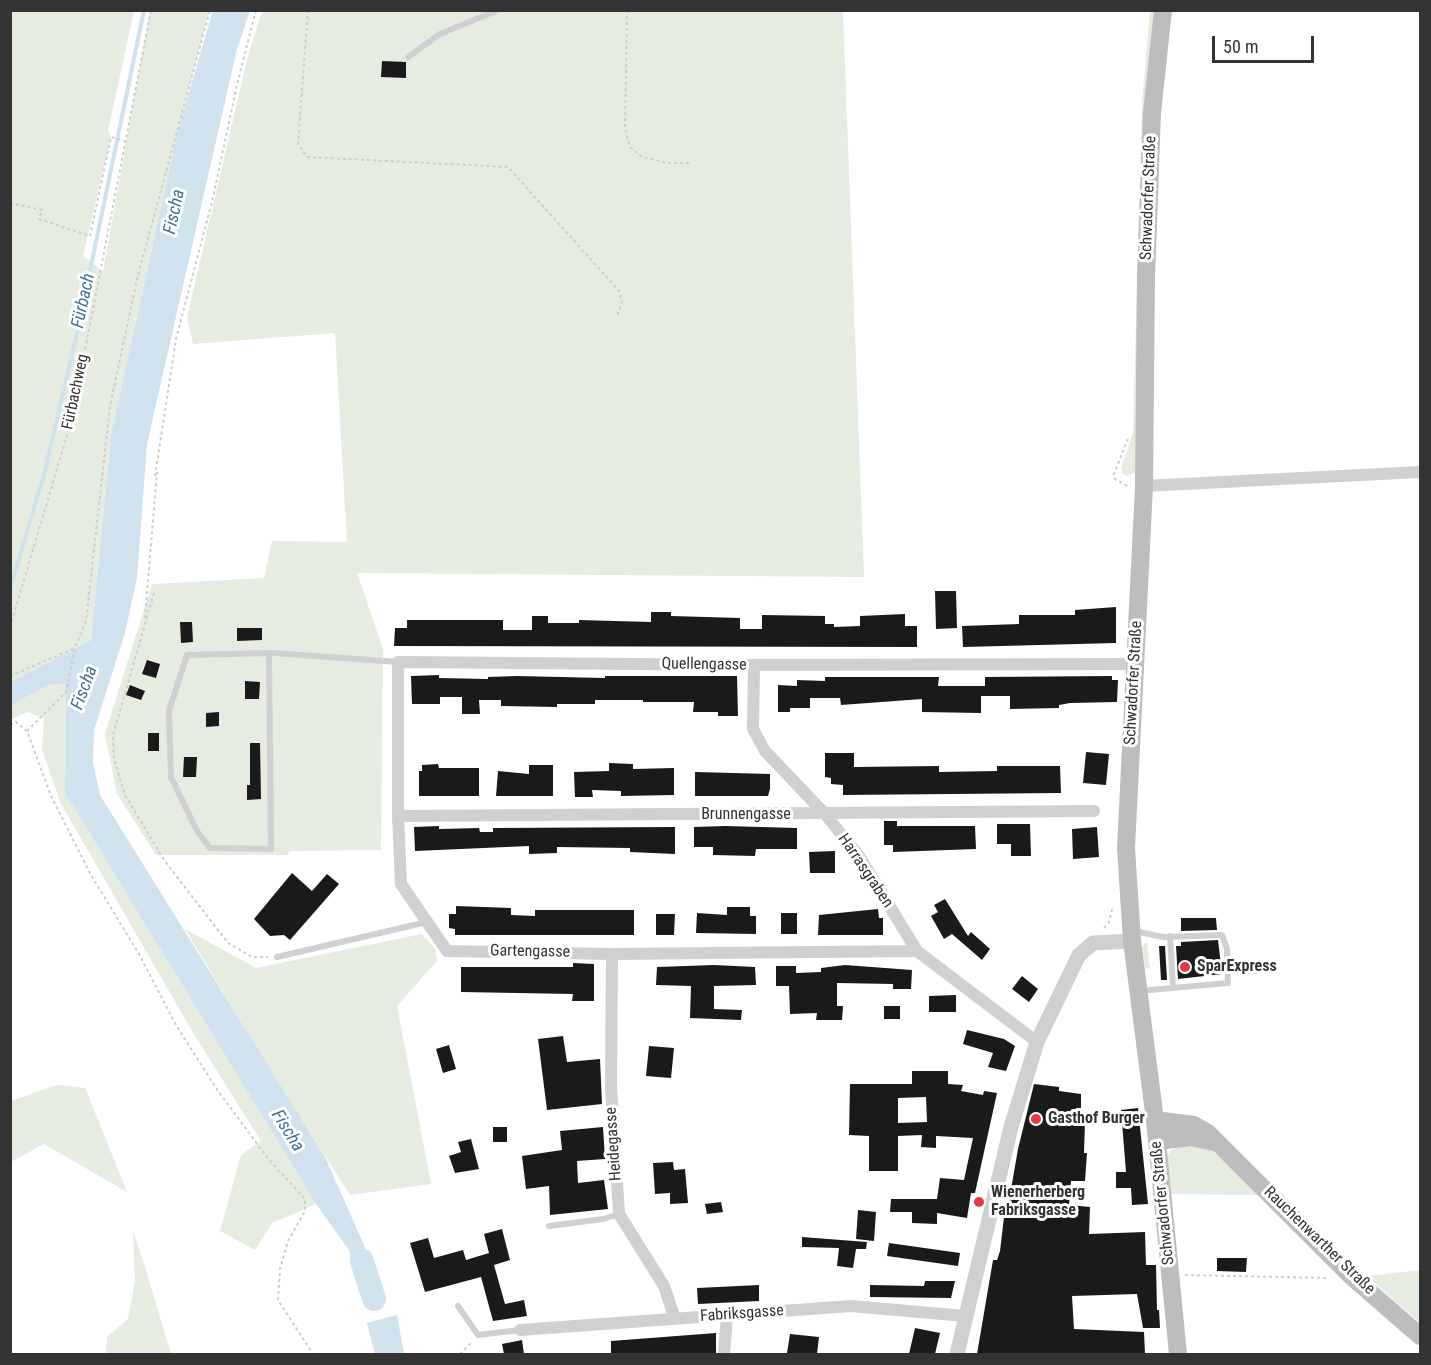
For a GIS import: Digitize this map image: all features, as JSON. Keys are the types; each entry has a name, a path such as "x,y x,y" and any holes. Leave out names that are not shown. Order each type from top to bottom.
{"main road":[{"name":"Schwadorfer Straße","path":"1163,10 1152,113 1146,255 1144,486 1127,826 1132,935 1155,1120 1178,1354"},
{"name":"Rauchenwarther Straße","path":"1155,1120 1194,1125 1220,1144 1350,1275 1420,1336"},
{"path":"1157,1141 1191,1137 1220,1144"}],"street":[{"path":"1144,486 1420,472"},
{"name":"Quellengasse","path":"398,662 754,665 1135,664"},
{"name":"Gartengasse","path":"398,662 398,816 401,884 447,951 612,954 917,951"},
{"name":"Harrasgraben","path":"754,665 753,729 765,752 825,814 860,856 917,951 1036,1042"},
{"name":"Brunnengasse","path":"398,816 1094,811"},
{"path":"957,1354 1011,1127 1036,1042 1079,955 1093,943 1132,935"},
{"name":"Heidegasse","path":"612,954 611,1087 619,1214 664,1286 675,1319"},
{"name":"Fabriksgasse","path":"520,1330 850,1306 965,1316"},
{"path":"724,1354 727,1314"}],"lane":[{"path":"408,57 440,34 498,10"},
{"name":"Quellengasse","path":"271,653 271,849 210,848 197,831 171,777 169,711 187,655 271,653 398,662"},
{"path":"277,957 427,922"},
{"path":"1132,935 1222,934 1227,949 1228,983 1139,991"},
{"path":"1170,936 1173,987"},
{"path":"549,1226 603,1219 619,1214"},
{"path":"458,1306 478,1335 520,1330"}],"path":[{"name":"Fürbachweg","path":"10,627 71,422 151,10"},
{"path":"27,731 66,692 75,648 86,621 110,406 138,275 210,10"},
{"path":"155,476 176,339 212,202 256,10"},
{"path":"308,10 298,144 307,157 508,167 619,291 622,302 616,316"},
{"path":"627,10 625,129 630,147 642,157 668,163 690,163"},
{"path":"10,203 42,210 39,219 90,236 111,137 125,141"},
{"path":"145,623 159,451"},
{"path":"154,593 113,735 114,759 124,795 164,860 228,943 252,957 277,957"},
{"path":"10,676 75,648"},
{"path":"10,725 16,722 27,731 51,796 86,865 139,954 176,1025 216,1088 263,1151 305,1199 305,1211 288,1241 280,1269 278,1300 313,1354"},
{"path":"1170,1275 1325,1279 1350,1275"},
{"path":"460,1354 478,1335"}],"shaded area":[{"path":"11,11 134,11 108,131 111,137 83,256 103,271 150,11 209,11 178,130 111,435 91,640 11,682"},
{"path":"262,11 843,11 864,577 357,573 383,649 381,850 289,851 288,855 156,855 117,794 105,734 152,584 264,578 272,541 347,542 335,333 193,344 187,317 247,60"},
{"path":"1150,11 1157,11 1138,471 1127,476 1122,473 1121,468 1133,433 1142,102"},
{"path":"66,683 65,793 316,1204 272,1223 255,1250 220,1231 241,1155 261,1141 192,1031 60,802 42,749 44,718 27,712 11,720 10,705 48,685"},
{"path":"185,929 256,968 422,934 435,948 437,961 397,1006 431,1184 350,1195 270,1070"},
{"path":"1147,942 1150,968 1145,969 1142,946"},
{"path":"57,1085 85,1088 127,1192 44,1144 11,1162 11,1101"},
{"path":"1190,1144 1209,1148 1260,1195 1169,1194 1165,1159 1171,1150"},
{"path":"133,1231 171,1354 106,1354 107,1337 128,1319 135,1281"},
{"path":"1420,1270 1420,1323 1367,1276"}],"water":[{"path":"213,10 250,11 237,49 147,444 137,578 125,633 94,730 93,763 100,795 325,1157 371,1261 375,1289 360,1293 349,1250 316,1204 65,793 66,684 48,685 11,705 11,682 91,640 111,435 178,130"},
{"path":"397,1315 404,1354 375,1354 367,1323"}],"building":[{"path":"382,61 406,62 406,78 381,77"},
{"path":"935,591 956,591 957,628 936,629"},
{"path":"1116,607 1116,643 963,647 962,626 1019,624 1019,615 1075,615 1075,610"},
{"path":"651,612 671,612 671,616 740,618 740,629 762,629 762,615 825,616 825,624 834,624 834,627 860,626 860,616 905,614 905,626 917,626 917,647 394,646 395,628 407,628 407,620 503,620 503,630 532,630 532,616 548,616 548,623 579,623 579,620 651,622"},
{"path":"180,622 192,622 193,642 181,643"},
{"path":"237,628 262,628 262,640 237,641"},
{"path":"147,660 160,664 156,678 142,674"},
{"path":"439,675 439,678 488,679 488,677 517,676 605,678 605,676 737,676 738,716 718,716 718,712 693,712 694,702 643,702 643,700 595,700 595,704 557,704 557,707 501,706 501,700 479,700 480,714 462,714 462,697 440,697 440,704 412,704 411,676"},
{"path":"1112,676 1112,680 1118,680 1117,702 1070,703 1059,705 1059,708 1010,709 1010,696 981,696 981,713 922,712 922,699 841,705 840,698 810,698 810,708 790,708 790,712 778,712 778,685 797,686 797,680 825,681 825,677 939,677 938,686 985,686 985,677"},
{"path":"245,681 260,682 259,699 245,699"},
{"path":"130,685 145,691 141,700 126,695"},
{"path":"219,712 219,726 206,727 206,713"},
{"path":"148,733 159,733 159,751 148,751"},
{"path":"250,743 260,743 261,799 247,800 247,785 250,785"},
{"path":"1086,752 1109,754 1106,785 1083,783"},
{"path":"825,753 854,753 854,767 939,766 939,772 997,771 997,766 1060,766 1061,793 843,795 843,785 831,784 831,778 825,777"},
{"path":"184,757 197,757 196,777 183,777"},
{"path":"609,763 633,764 633,769 674,768 674,795 621,796 621,791 592,790 593,797 575,797 574,772 609,771"},
{"path":"438,764 439,768 479,768 479,796 419,796 419,771 422,771 422,765"},
{"path":"529,765 553,765 553,796 496,796 498,771 529,774"},
{"path":"695,772 770,774 770,789 768,796 695,796"},
{"path":"884,821 897,821 897,826 975,826 976,849 893,852 893,845 884,845"},
{"path":"997,824 1030,824 1031,856 1011,856 1011,844 997,844"},
{"path":"439,826 439,829 479,828 480,832 493,832 493,828 675,827 675,854 630,852 630,848 557,847 557,853 529,854 529,846 415,851 414,827"},
{"path":"694,827 797,828 797,849 756,849 755,856 713,855 713,847 694,847"},
{"path":"1097,827 1099,857 1073,859 1072,829"},
{"path":"835,851 835,873 810,873 809,852"},
{"path":"292,873 312,891 327,874 339,884 290,940 284,935 270,936 254,919"},
{"path":"945,899 968,936 971,932 990,949 982,960 952,934 944,939 931,916 938,912 934,905"},
{"path":"456,906 511,908 511,915 535,916 535,910 634,910 634,935 455,935 455,929 449,928 449,914 456,914"},
{"path":"727,907 750,907 750,916 756,916 756,934 696,933 697,913 727,915"},
{"path":"878,909 879,918 883,918 883,935 818,935 819,915"},
{"path":"781,913 797,913 797,934 781,934"},
{"path":"656,914 675,914 674,935 656,935"},
{"path":"1181,918 1216,918 1217,930 1181,931"},
{"path":"1218,940 1222,974 1178,979 1176,946 1181,946 1181,942"},
{"path":"1159,946 1165,946 1167,980 1161,980"},
{"path":"1233,961 1262,961 1263,973 1233,974"},
{"path":"573,963 594,964 594,1001 572,1001 573,994 461,992 461,967 573,967"},
{"path":"714,965 755,967 756,985 714,986 714,1009 742,1010 741,1020 690,1018 691,986 656,985 657,967"},
{"path":"845,965 912,970 911,989 893,989 893,984 837,983 837,1006 843,1006 842,1020 816,1020 817,1013 790,1014 789,986 776,986 776,966 796,966 796,973 821,972 821,968"},
{"path":"1022,976 1038,989 1029,1002 1012,989"},
{"path":"956,995 956,1012 929,1012 929,996"},
{"path":"884,1006 900,1006 900,1019 884,1019"},
{"path":"967,1030 1004,1039 1015,1046 1006,1071 988,1067 993,1053 963,1044"},
{"path":"563,1036 567,1062 600,1059 602,1104 547,1110 538,1039"},
{"path":"449,1045 456,1069 443,1073 436,1049"},
{"path":"649,1046 674,1048 671,1078 646,1076"},
{"path":"912,1071 948,1071 948,1084 963,1085 961,1091 983,1095 984,1091 997,1093 975,1193 971,1193 967,1218 937,1213 937,1224 912,1223 912,1212 890,1212 891,1199 937,1199 940,1178 964,1180 973,1138 936,1136 936,1148 921,1147 922,1135 898,1136 898,1171 869,1171 869,1136 849,1135 850,1084 912,1084","holes":["926,1097 927,1122 898,1123 898,1098"]},
{"path":"1034,1084 1059,1087 1059,1091 1081,1094 1081,1121 1085,1122 1084,1153 1087,1153 1085,1181 1071,1181 1069,1205 1090,1207 1089,1234 1145,1232 1146,1265 1156,1265 1157,1310 1159,1310 1160,1328 1143,1328 1137,1294 1072,1296 1074,1329 1144,1332 1145,1354 977,1354 993,1260 997,1260 1000,1251 1004,1217 1006,1218 1018,1149"},
{"path":"1138,1108 1148,1204 1132,1205 1131,1188 1116,1188 1116,1172 1126,1172 1121,1110"},
{"path":"493,1127 507,1127 507,1142 493,1142"},
{"path":"603,1127 605,1159 577,1161 578,1183 604,1180 608,1209 550,1215 549,1186 526,1189 522,1156 562,1150 560,1131"},
{"path":"471,1139 479,1169 455,1173 449,1156 461,1152 458,1142"},
{"path":"673,1162 674,1170 685,1169 688,1203 670,1204 670,1193 655,1194 653,1163"},
{"path":"721,1202 723,1212 707,1214 705,1204"},
{"path":"858,1210 876,1212 874,1241 856,1239"},
{"path":"502,1229 510,1260 494,1265 505,1304 524,1300 527,1316 493,1321 481,1277 425,1292 410,1243 428,1238 434,1258 463,1250 466,1260 489,1253 484,1234"},
{"path":"802,1237 867,1242 866,1249 856,1249 853,1268 837,1266 839,1248 802,1247"},
{"path":"889,1243 960,1253 958,1266 887,1256"},
{"path":"1217,1258 1247,1258 1246,1272 1217,1271"},
{"path":"925,1281 955,1281 951,1298 870,1297 870,1285 924,1286"},
{"path":"759,1285 759,1301 698,1304 697,1288"},
{"path":"915,1328 940,1333 935,1354 909,1354"},
{"path":"716,1333 716,1354 611,1354 611,1341"},
{"path":"790,1334 819,1337 817,1354 787,1353"},
{"path":"522,1340 524,1354 504,1354 502,1344"}],"waterway":[{"name":"Fürbach","path":"10,589 45,471 79,324 144,10"},
{"name":"Fischa","path":"362,1261 374,1299"}],"place":[{"name":"SparExpress","path":"1185,967"},
{"name":"Gasthof Burger","path":"1036,1119"},
{"name":"Wienerherberg Fabriksgasse","path":"979,1202"}]}
